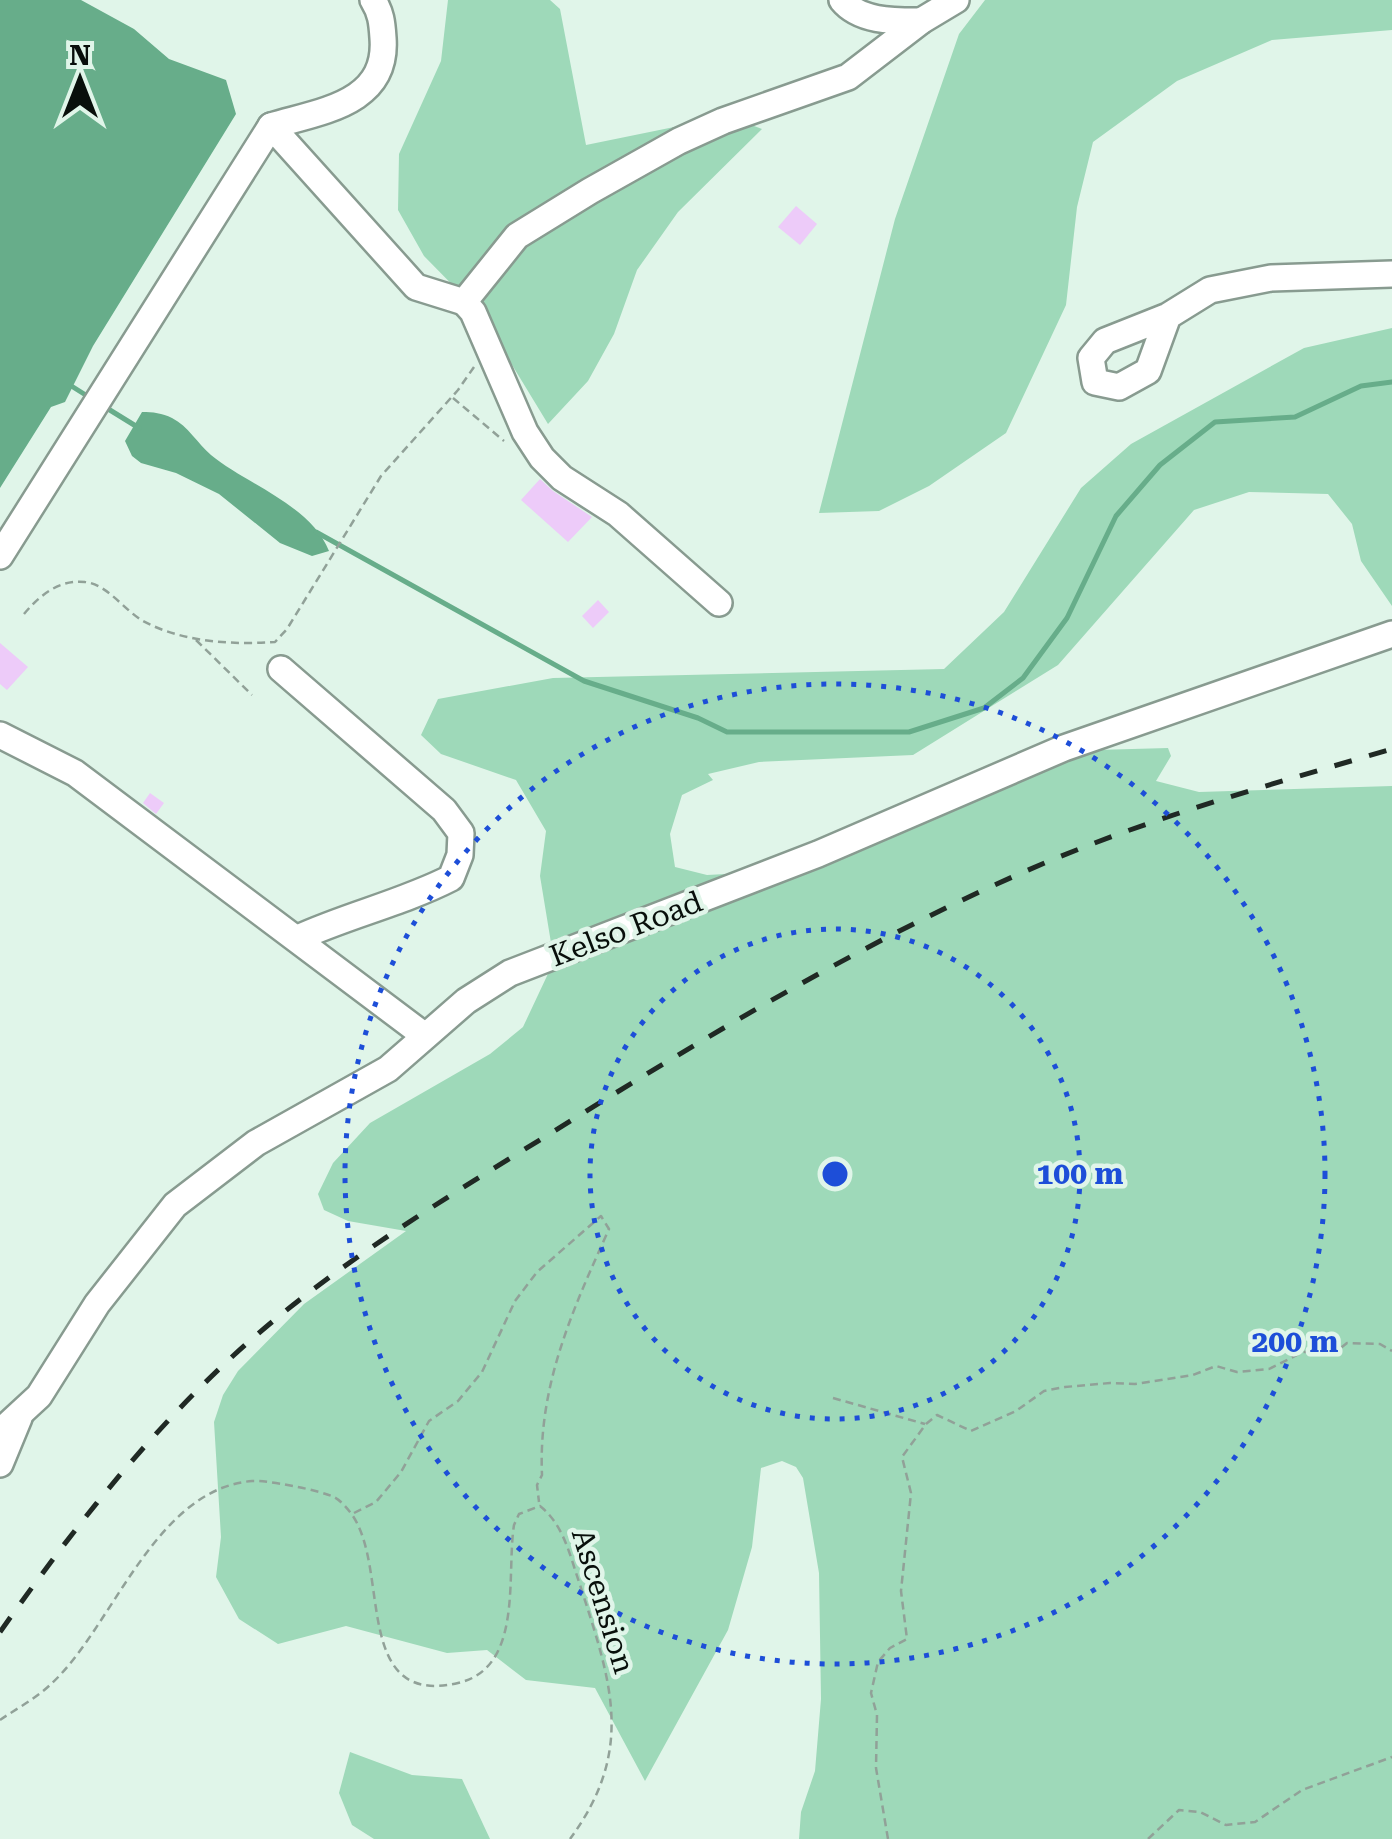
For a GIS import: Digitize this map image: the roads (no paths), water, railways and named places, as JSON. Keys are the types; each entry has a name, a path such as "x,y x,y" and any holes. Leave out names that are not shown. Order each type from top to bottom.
{"street":[{"path":"0,556 270,126 323,111 366,93 384,57 381,12 373,0"},
{"path":"842,0 850,10 883,20 921,21"},
{"path":"464,302 517,236 634,166 722,121 848,77 921,21 956,0"},
{"path":"270,126 416,287 464,302 473,312 525,432 542,458 562,478 618,514 719,603"},
{"path":"1168,316 1210,290 1272,278 1392,274"},
{"name":"Kelso Road","path":"0,1432 39,1396 97,1304 175,1205 256,1143 388,1068 466,1000 510,973 818,854 1064,748 1392,634"},
{"path":"281,669 444,810 462,834 460,855 451,878 418,895 344,917 298,938"},
{"path":"0,736 75,773 425,1036"},
{"path":"0,1464 21,1414"}],"waterway":[{"path":"316,532 584,681 698,718 727,732 909,732 984,708 1023,678 1067,618 1116,516 1160,465 1215,422 1295,417 1361,386 1392,382"},
{"path":"73,387 92,399"},
{"path":"105,407 139,428"}],"railway":[{"path":"0,1632 110,1488 169,1419 234,1355 347,1264 468,1184 671,1059 919,921 1047,862 1132,829 1392,749"}]}
